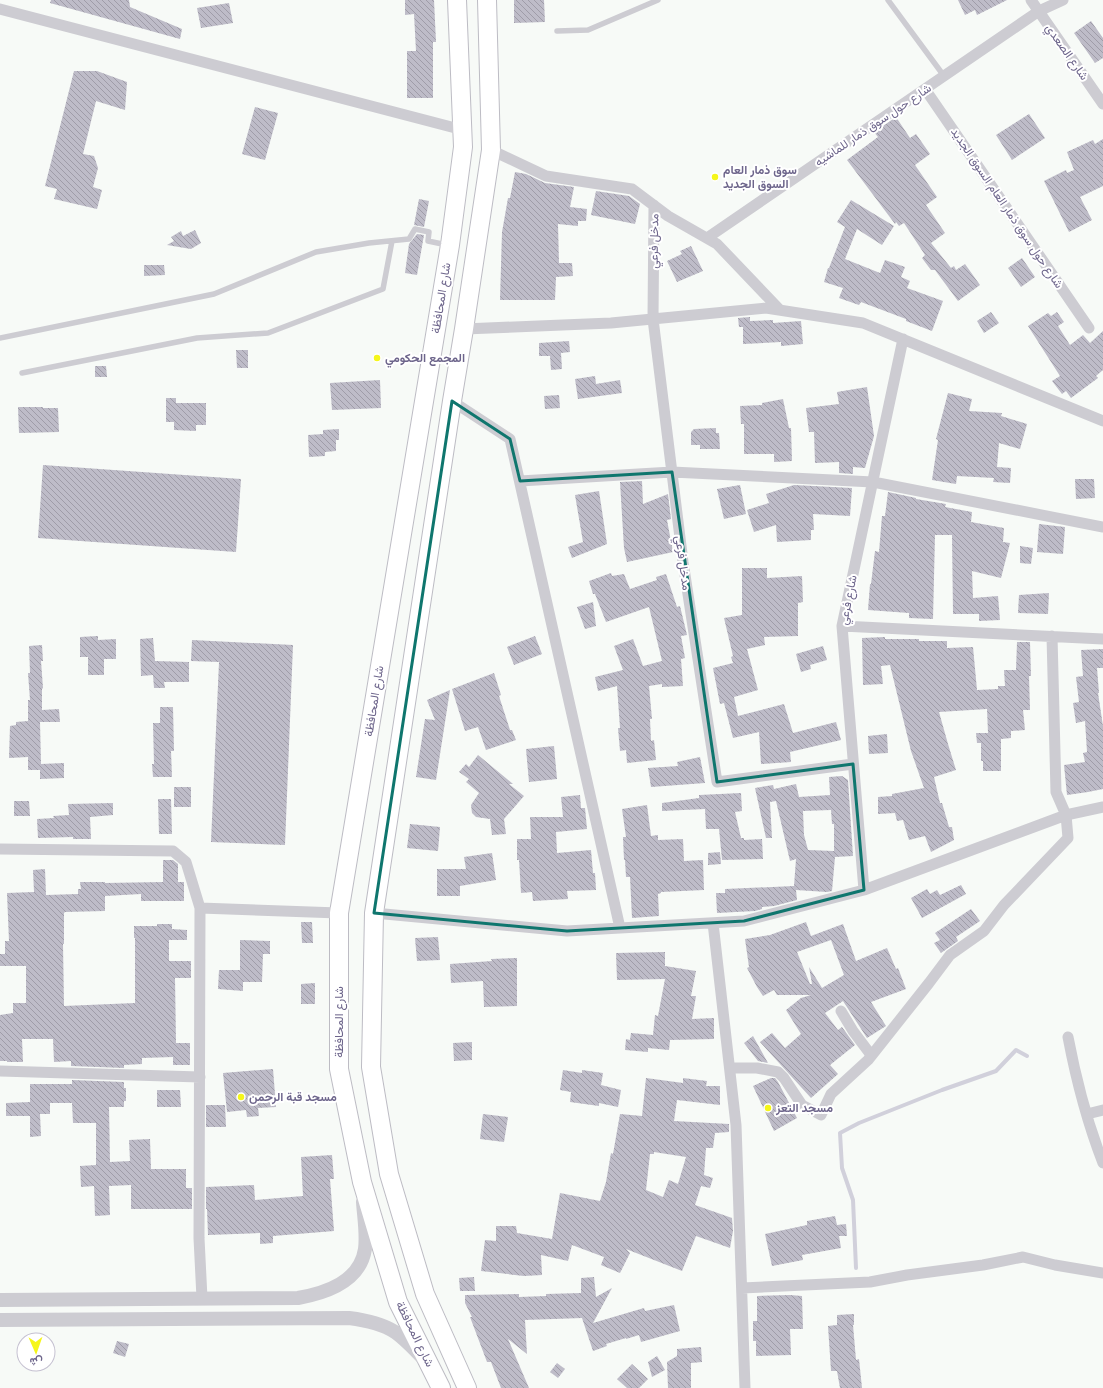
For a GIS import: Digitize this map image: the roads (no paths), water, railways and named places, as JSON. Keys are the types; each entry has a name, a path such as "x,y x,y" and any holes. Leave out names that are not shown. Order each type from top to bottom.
{"main road":[{"name":"شارع المحافظة","path":"441,1388 430,1363 398,1302 362,1182 339,1069 339,913 450,245 463,147 457,0"},
{"name":"شارع المحافظة","path":"467,1388 425,1294 389,1174 371,1067 374,913 491,150 487,0"},
{"path":"450,245 476,249"}],"street":[{"name":"شارع الصعدي","path":"1031,0 1103,104"},
{"name":"شارع حول سوق ذمار للماشيه","path":"707,238 1039,11 1063,0"},
{"path":"0,9 462,130"},
{"name":"شارع حول سوق ذمار العام السوق الجديد","path":"925,89 1089,328"},
{"path":"491,150 546,176 632,189 668,216 717,244 780,310"},
{"name":"مدخل فرعي","path":"654,205 653,319 683,562 717,782 853,764"},
{"path":"464,329 611,323 766,308 863,323 1103,420"},
{"name":"شارع فرعي","path":"864,890 842,626 904,339"},
{"path":"452,401 510,439 620,928"},
{"path":"520,481 672,472 873,482 1103,527"},
{"path":"842,626 1103,639"},
{"path":"730,1068 757,1068 778,1072 784,1078 802,1105 821,1115 831,1094 871,1055 929,984 950,955 984,931 1004,905 1068,838 1066,815 1056,792 1052,636"},
{"path":"374,913 567,931 744,921 864,890 1066,815 1103,807"},
{"path":"0,849 173,851 186,862 200,908 199,1238 202,1298"},
{"path":"200,908 339,913"},
{"path":"713,923 736,1125 745,1388"},
{"path":"841,1011 871,1055"},
{"path":"1068,1037 1074,1067 1087,1114 1103,1162"},
{"path":"0,1071 200,1077"},
{"path":"1087,1114 1103,1110"},
{"path":"0,1300 298,1298 326,1291 338,1286 349,1278 362,1261 365,1249 362,1182"},
{"path":"742,1288 870,1282 907,1275 983,1265 1023,1257 1103,1274"},
{"path":"0,1320 349,1318 372,1322 385,1327 395,1333 430,1363"}],"lane":[{"path":"557,31 588,30 658,0"},
{"path":"888,0 944,76"},
{"path":"0,338 214,294 316,252 369,243 409,239 415,228 429,232 428,241 450,245"},
{"path":"22,374 197,338 268,333 383,289 392,241"}],"waterway":[{"path":"856,1268 853,1200 842,1168 840,1133 859,1123 942,1090 996,1071 1016,1050 1027,1056"}],"place":[{"name":"سوق ذمار العام السوق الجديد","path":"715,177"},
{"name":"المجمع الحكومي","path":"377,358"},
{"name":"مسجد قبة الرحمن","path":"241,1097"},
{"name":"مسجد التعز","path":"768,1108"}]}
